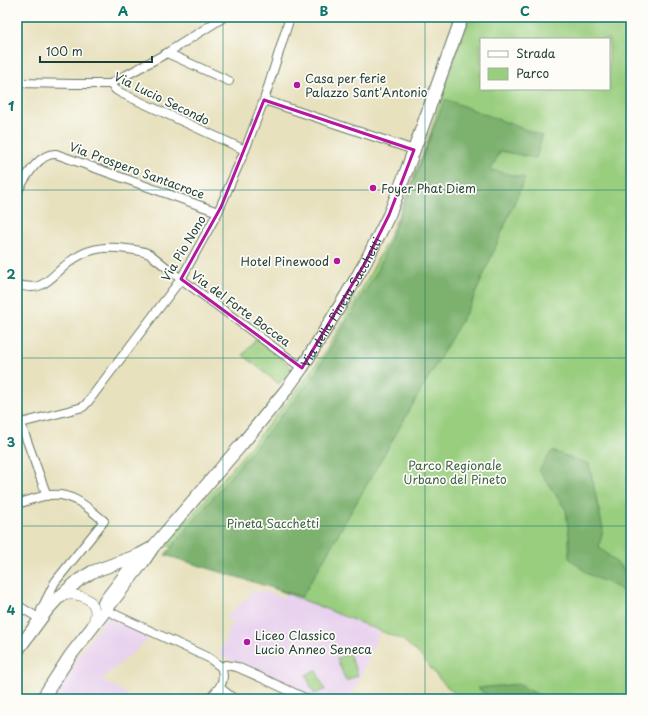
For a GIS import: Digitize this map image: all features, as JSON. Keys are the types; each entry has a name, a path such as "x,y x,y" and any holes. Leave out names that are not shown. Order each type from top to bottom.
{"main road":[{"name":"Via della Pineta Sacchetti","path":"153,547 242,444 286,390 302,368 365,263 389,215 462,17"},
{"path":"17,651 52,604 79,580 87,574 139,555 153,547"},
{"path":"42,699 70,656 153,547"}],"street":[{"path":"110,84 167,53 224,17"},
{"name":"Via Pio Nono","path":"19,423 82,407 87,403 181,279 218,212 245,150 264,100 290,17"},
{"path":"167,53 229,81"},
{"name":"Via Lucio Secondo","path":"17,82 110,84 120,94 245,150"},
{"path":"264,100 414,150"},
{"name":"Via Prospero Santacroce","path":"17,192 29,172 38,162 46,156 56,154 218,212"},
{"name":"Via del Forte Boccea","path":"17,285 36,287 41,286 75,258 91,250 123,248 146,252 302,368"},
{"path":"17,413 19,423 46,496"},
{"path":"17,504 46,496 61,495 74,498 84,504 104,521 55,582 41,610 40,619 17,605"},
{"path":"139,555 103,600 103,606 106,609 209,658 221,667 222,678 220,688 209,699"},
{"path":"63,594 80,595 90,601 95,611 92,627"},
{"path":"221,667 226,665 236,667 307,699"},
{"path":"220,688 234,699"}],"highlighted area":[{"path":"264,100 414,150 389,215 365,263 302,368 181,279 221,207"}],"shaded area":[{"path":"255,590 263,593 264,590 283,598 285,593 380,631 351,699 315,699 264,673 219,655 232,622 226,617"},
{"path":"17,617 26,623 17,636"},
{"path":"105,618 110,618 151,637 102,679 135,699 50,699 66,674"}],"green space":[{"name":"Parco Regionale Urbano del Pineto","path":"469,17 631,17 631,699 461,699 442,682 419,654 403,640 166,545 303,383 325,352 366,282 387,241 427,143"},
{"name":"Pineta Sacchetti","path":"445,99 542,136 536,158 500,151 491,170 525,178 472,302 302,597 165,555 311,380 378,270"},
{"path":"256,339 292,368 279,384 243,355"},
{"path":"552,451 589,464 603,529 599,547 625,570 631,583 631,601 619,588 588,574 569,558 569,536 566,510 539,470"},
{"path":"349,653 358,675 346,681 337,659"},
{"path":"316,670 325,690 314,694 306,675"},
{"path":"518,684 546,699 490,699 478,688"}],"place":[{"name":"Casa per ferie Palazzo Sant'Antonio","path":"297,85"},
{"name":"Foyer Phat Diem","path":"373,188"},
{"name":"Hotel Pinewood","path":"337,261"},
{"name":"Liceo Classico Lucio Anneo Seneca","path":"247,642"}]}
